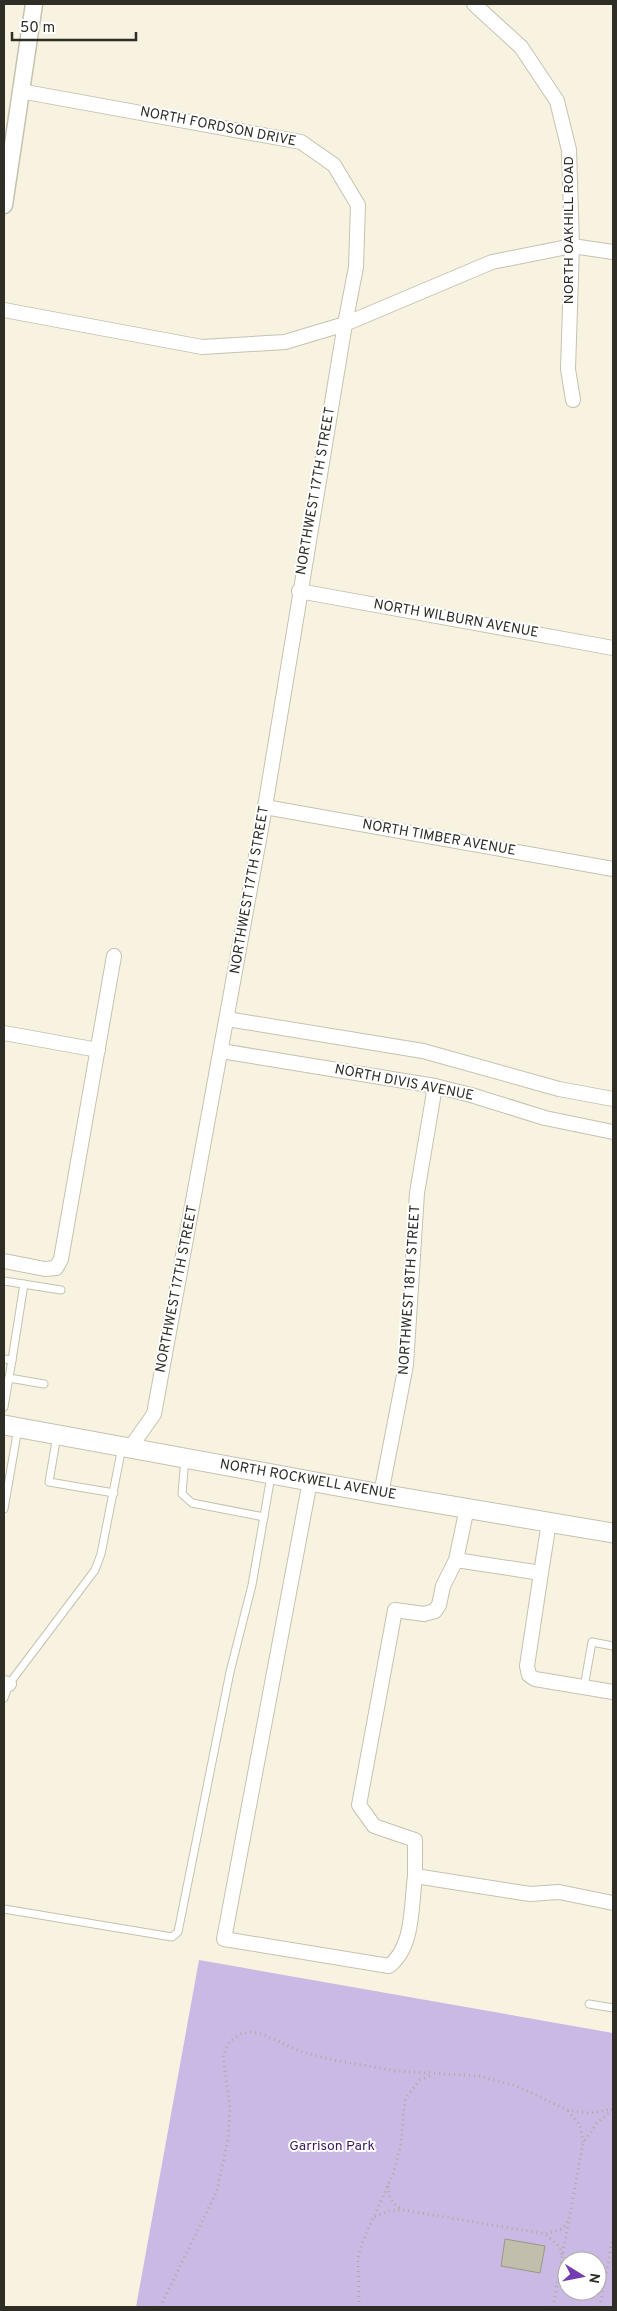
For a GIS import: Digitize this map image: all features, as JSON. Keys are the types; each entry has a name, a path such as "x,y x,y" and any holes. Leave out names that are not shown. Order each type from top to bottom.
{"main road":[{"name":"NORTH ROCKWELL AVENUE","path":"11,1426 381,1494 613,1532"}],"street":[{"path":"4,204 34,4"},
{"name":"NORTH OAKHILL ROAD","path":"474,4 521,47 557,101 569,150 572,246 568,369 573,400"},
{"name":"NORTH FORDSON DRIVE","path":"20,90 301,142 334,165 358,205 356,267 345,324"},
{"path":"4,310 202,347 285,342 345,324 492,262 572,246 613,252"},
{"name":"NORTHWEST 17TH STREET","path":"126,1448 154,1414 222,1051 265,807 299,591 345,324"},
{"name":"NORTH WILBURN AVENUE","path":"299,591 613,648"},
{"name":"NORTH TIMBER AVENUE","path":"265,807 613,868"},
{"path":"4,1261 44,1269 56,1268 61,1259 114,956"},
{"path":"227,1019 423,1051 559,1089 613,1099"},
{"path":"4,1033 98,1050"},
{"name":"NORTH DIVIS AVENUE","path":"222,1051 435,1086 545,1118 613,1132"},
{"name":"NORTHWEST 18TH STREET","path":"381,1494 406,1365 417,1193 435,1086"},
{"path":"310,1481 224,1939 389,1966 398,1958 405,1947 415,1876 415,1840 374,1826 359,1805 395,1610 424,1614 435,1611 443,1586 456,1560 467,1508"},
{"path":"549,1522 527,1666 529,1675 535,1679 613,1692"},
{"path":"456,1560 541,1573"},
{"path":"415,1876 530,1894 559,1892 613,1904"}],"lane":[{"path":"4,1281 61,1290"},
{"path":"4,1407 24,1284"},
{"path":"4,1359 12,1360"},
{"path":"9,1378 44,1384"},
{"path":"4,1509 11,1426"},
{"path":"57,1435 49,1482 114,1493"},
{"path":"4,1698 6,1683 95,1570 101,1554 126,1448"},
{"path":"185,1458 182,1494 192,1502 264,1517"},
{"path":"4,1909 172,1937 178,1932 230,1672 252,1585 271,1474"},
{"path":"584,1687 592,1642 613,1646"},
{"path":"589,2004 613,2008"}],"path":[{"path":"160,2307 165,2293 207,2216 217,2191 228,2139 230,2108 223,2056 230,2041 241,2034 250,2032 262,2034 302,2052 333,2060 396,2071 479,2076 508,2083 567,2110 589,2113 613,2110"},
{"path":"358,2307 358,2258 362,2243 388,2185 401,2144 405,2098 420,2080 434,2074"},
{"path":"563,2251 583,2143 580,2125 567,2110"},
{"path":"583,2143 597,2123 613,2110"},
{"path":"388,2185 389,2197 395,2206 402,2210"},
{"path":"374,2217 391,2210 402,2210 546,2234 562,2229 569,2217"},
{"path":"546,2234 559,2246 561,2251"},
{"path":"600,2307 613,2237"},
{"path":"552,2307 557,2281"}],"green space":[{"name":"Garrison Park","path":"199,1960 613,2033 613,2307 136,2307"}],"building":[{"path":"505,2239 545,2246 540,2273 501,2266"}]}
